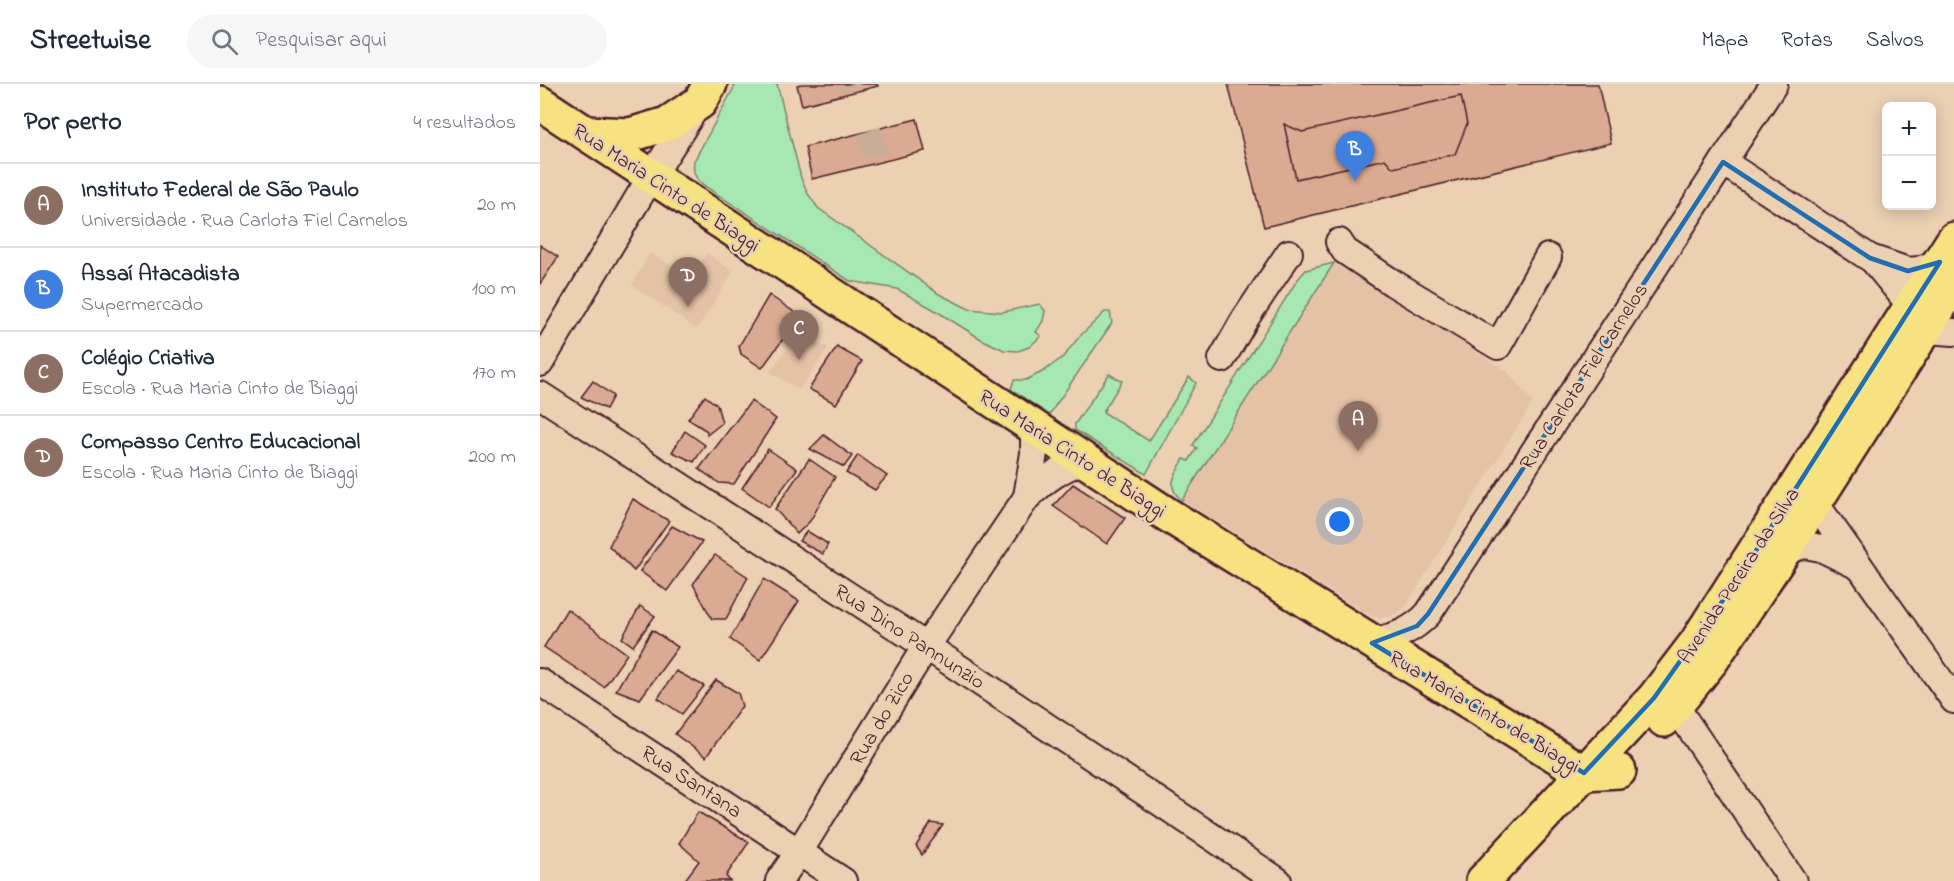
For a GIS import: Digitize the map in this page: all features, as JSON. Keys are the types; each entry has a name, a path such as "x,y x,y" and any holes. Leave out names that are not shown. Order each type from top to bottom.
{"main road":[{"path":"585,133 630,135 667,124 705,93"},
{"name":"Rua Maria Cinto de Biaggi","path":"540,103 1034,428 1372,643 1584,773 1618,771"},
{"name":"Avenida Pereira da Silva","path":"1513,881 1676,707 1712,660 1930,323 1949,262"},
{"name":"Avenida Pereira da Silva","path":"1484,881 1654,698 1930,323"}],"street":[{"name":"Rua Carlota Fiel Carnelos","path":"1372,643 1396,636 1417,626 1428,614 1774,84"},
{"path":"540,363 705,93"},
{"path":"1723,162 1870,258 1930,323"},
{"path":"1339,242 1345,251 1393,283 1498,346 1548,256"},
{"path":"1222,359 1245,319 1289,253"},
{"path":"1870,258 1908,270 1919,270 1949,262"},
{"name":"Rua Dino Pannunzio","path":"540,395 926,646 1278,881"},
{"name":"Rua do Zico","path":"1027,497 1034,453 1034,428"},
{"name":"Rua do Zico","path":"779,881 800,852 926,646 1027,497 1045,480 1064,468 1084,460"},
{"path":"1815,503 1954,700"},
{"path":"1784,551 1805,545 1821,549 1860,567"},
{"name":"Rua Santana","path":"540,682 843,881"},
{"path":"1676,707 1793,881"}],"highlighted area":[{"path":"1723,162 1870,258 1908,271 1940,262 1738,579 1654,698 1584,773 1372,643 1417,626 1428,614"}],"shaded area":[{"path":"650,253 691,277 707,253 733,272 697,329 632,285"},
{"path":"1334,263 1507,371 1533,402 1404,609 1389,617 1373,617 1182,500"},
{"path":"799,332 828,348 799,390 770,372"}],"green space":[{"path":"736,84 777,84 801,178 818,208 939,294 969,309 1002,312 1040,304 1045,311 1043,321 1036,332 1041,336 1029,347 1018,351 1004,350 981,339 897,289 850,281 706,187 696,176 694,161"},
{"path":"1334,263 1182,500 1173,485 1178,470 1184,459 1189,461 1197,448 1193,445 1298,279 1306,270"},
{"path":"1105,312 1110,312 1112,323 1049,415 1011,389 1014,380 1026,380 1044,371 1063,357 1080,336"},
{"path":"1109,374 1122,381 1103,412 1149,441 1189,377 1196,383 1146,474 1075,430 1075,424"}],"building":[{"path":"877,84 878,86 802,105 797,85"},
{"path":"1228,84 1598,84 1611,143 1264,227"},
{"path":"1461,96 1467,124 1455,154 1393,168 1385,159 1296,179 1284,124 1302,132"},
{"path":"917,119 925,151 812,179 805,147"},
{"path":"540,245 558,257 540,284"},
{"path":"769,295 800,316 762,368 741,354 739,346"},
{"path":"837,347 862,361 836,404 809,389"},
{"path":"593,381 613,396 606,409 581,397"},
{"path":"705,396 717,405 722,423 707,435 707,431 688,419"},
{"path":"751,401 776,419 734,484 719,483 699,469"},
{"path":"685,431 705,445 694,462 672,452"},
{"path":"824,435 852,456 844,467 810,449"},
{"path":"768,449 797,469 769,507 742,488"},
{"path":"858,455 887,476 875,490 846,473"},
{"path":"809,459 835,477 810,521 797,534 775,509"},
{"path":"1073,484 1125,518 1107,544 1053,506"},
{"path":"633,499 669,521 634,571 609,546"},
{"path":"672,526 702,542 667,591 640,571"},
{"path":"807,531 828,544 823,554 799,541"},
{"path":"715,555 748,577 726,619 712,619 693,584"},
{"path":"764,579 799,601 760,660 730,639"},
{"path":"640,606 655,616 633,646 622,638"},
{"path":"567,609 627,654 604,687 544,647"},
{"path":"652,630 678,647 640,699 616,690"},
{"path":"676,671 704,686 682,714 658,698"},
{"path":"716,680 738,693 742,706 706,757 675,734"},
{"path":"698,812 749,842 726,876 730,881 684,881 699,861 679,843"},
{"path":"931,823 943,825 922,855 916,846"}],"tunnel":[{"path":"868,131 879,163"}],"place":[{"name":"Assaí Atacadista","path":"1355,181"},
{"name":"Compasso Centro Educacional","path":"688,307"},
{"name":"Colégio Criativa","path":"799,360"},
{"name":"Instituto Federal de São Paulo","path":"1358,451"}]}
